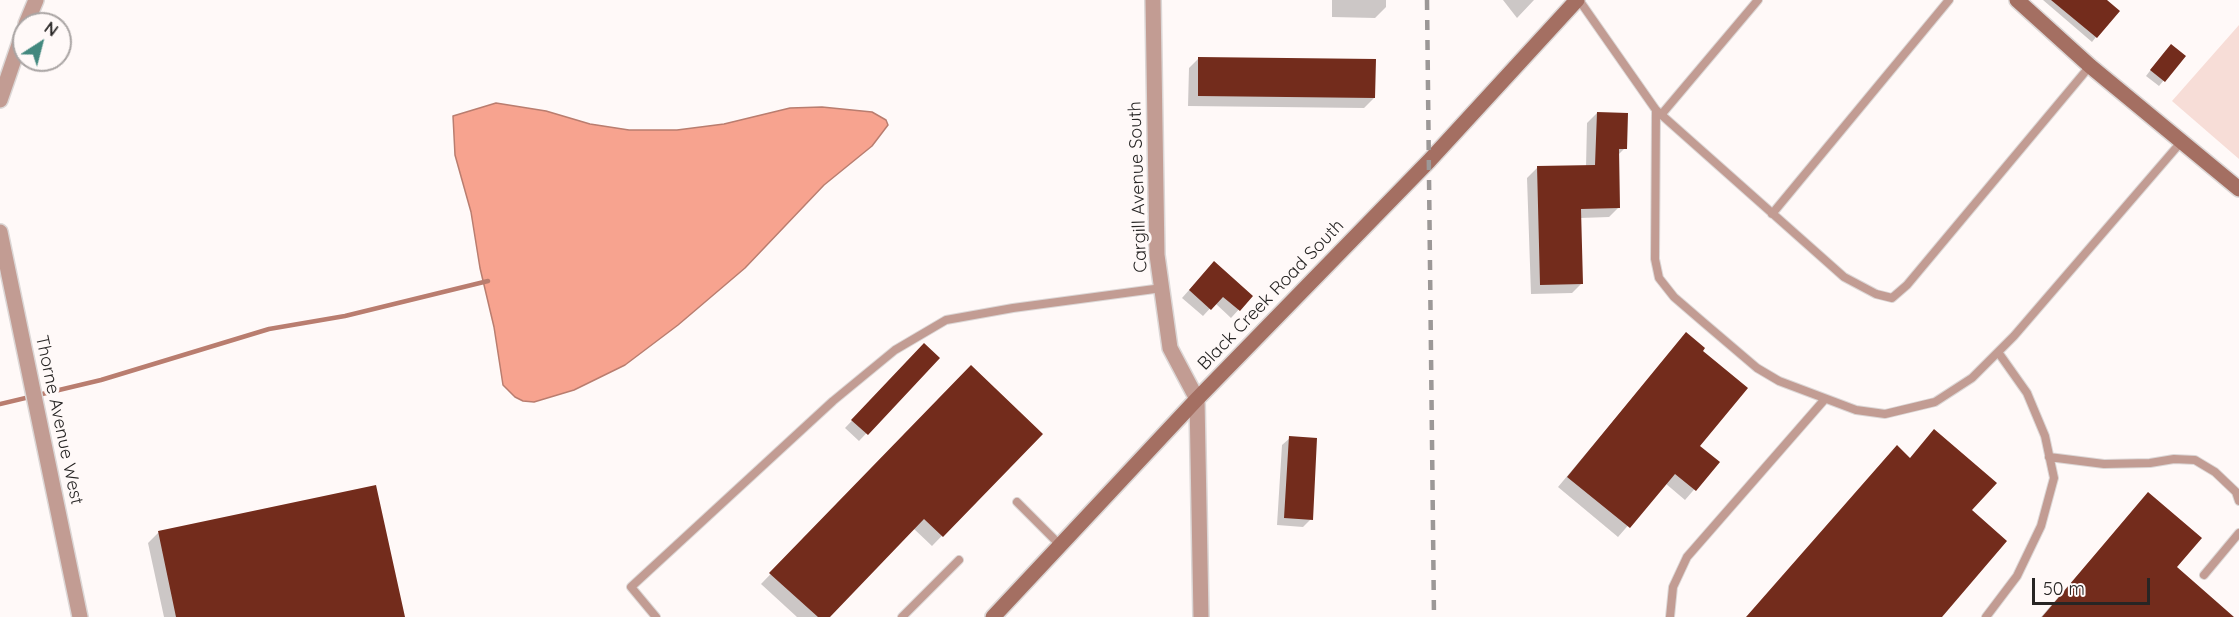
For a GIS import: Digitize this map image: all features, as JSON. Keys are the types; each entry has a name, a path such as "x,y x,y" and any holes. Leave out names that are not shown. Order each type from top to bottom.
{"street":[{"name":"Cargill Avenue South","path":"1153,0 1157,255 1170,348 1197,399 1201,617"},
{"name":"Black Creek Road South","path":"993,617 1197,399 1421,169 1578,0"},
{"path":"2017,0 2090,66 2239,189"},
{"path":"0,100 12,65"},
{"name":"Thorne Avenue West","path":"0,232 80,617"}],"lane":[{"path":"1578,0 1658,112 1844,277 1876,294 1892,298 1907,285 2090,66"},
{"path":"1758,0 1658,112 1655,259 1659,279 1674,297 1757,368 1779,381 1856,410 1885,414 1935,402 1972,378 1998,352 2182,141"},
{"path":"1772,214 1949,0"},
{"path":"656,617 631,587 833,401 895,350 946,320 1013,308 1162,288"},
{"path":"1986,617 2017,576 2041,526 2054,478 2045,436 2027,393 1998,352"},
{"path":"1670,617 1673,587 1687,557 1825,399"},
{"path":"2049,457 2104,464 2150,463 2174,459 2195,460 2215,472 2236,492 2239,501"},
{"path":"1017,502 1060,545"},
{"path":"2204,575 2239,533"},
{"path":"902,617 959,560"}],"shaded area":[{"path":"2239,25 2239,159 2172,101"},
{"path":"496,103 546,111 590,124 629,130 677,130 724,124 790,108 822,107 872,112 886,120 888,125 872,146 824,185 745,268 678,325 625,365 574,390 534,402 523,401 515,397 503,385 471,212 455,155 453,116"}],"building":[{"path":"2051,0 2107,0 2120,11 2097,38"},
{"path":"2171,44 2186,56 2165,82 2150,70"},
{"path":"1198,57 1376,59 1375,98 1198,96"},
{"path":"1597,112 1628,113 1627,149 1619,149 1620,208 1581,209 1583,284 1540,285 1537,166 1595,165"},
{"path":"1214,261 1253,296 1240,311 1223,297 1211,310 1189,290"},
{"path":"1686,332 1705,348 1703,351 1748,388 1700,446 1720,462 1696,491 1675,474 1630,528 1567,477"},
{"path":"924,343 940,358 868,435 851,420"},
{"path":"971,365 1043,434 943,537 924,519 830,617 818,617 769,573"},
{"path":"1934,429 1997,483 1972,510 2007,541 1942,617 1746,617 1897,445 1910,458"},
{"path":"1289,436 1317,438 1313,520 1284,518"},
{"path":"376,485 405,617 176,617 158,531"},
{"path":"2148,492 2202,538 2177,567 2234,617 2042,617"}],"waterway":[{"path":"0,404 101,380 269,329 345,316 488,281"}],"railway":[{"path":"1427,0 1434,617"}]}
